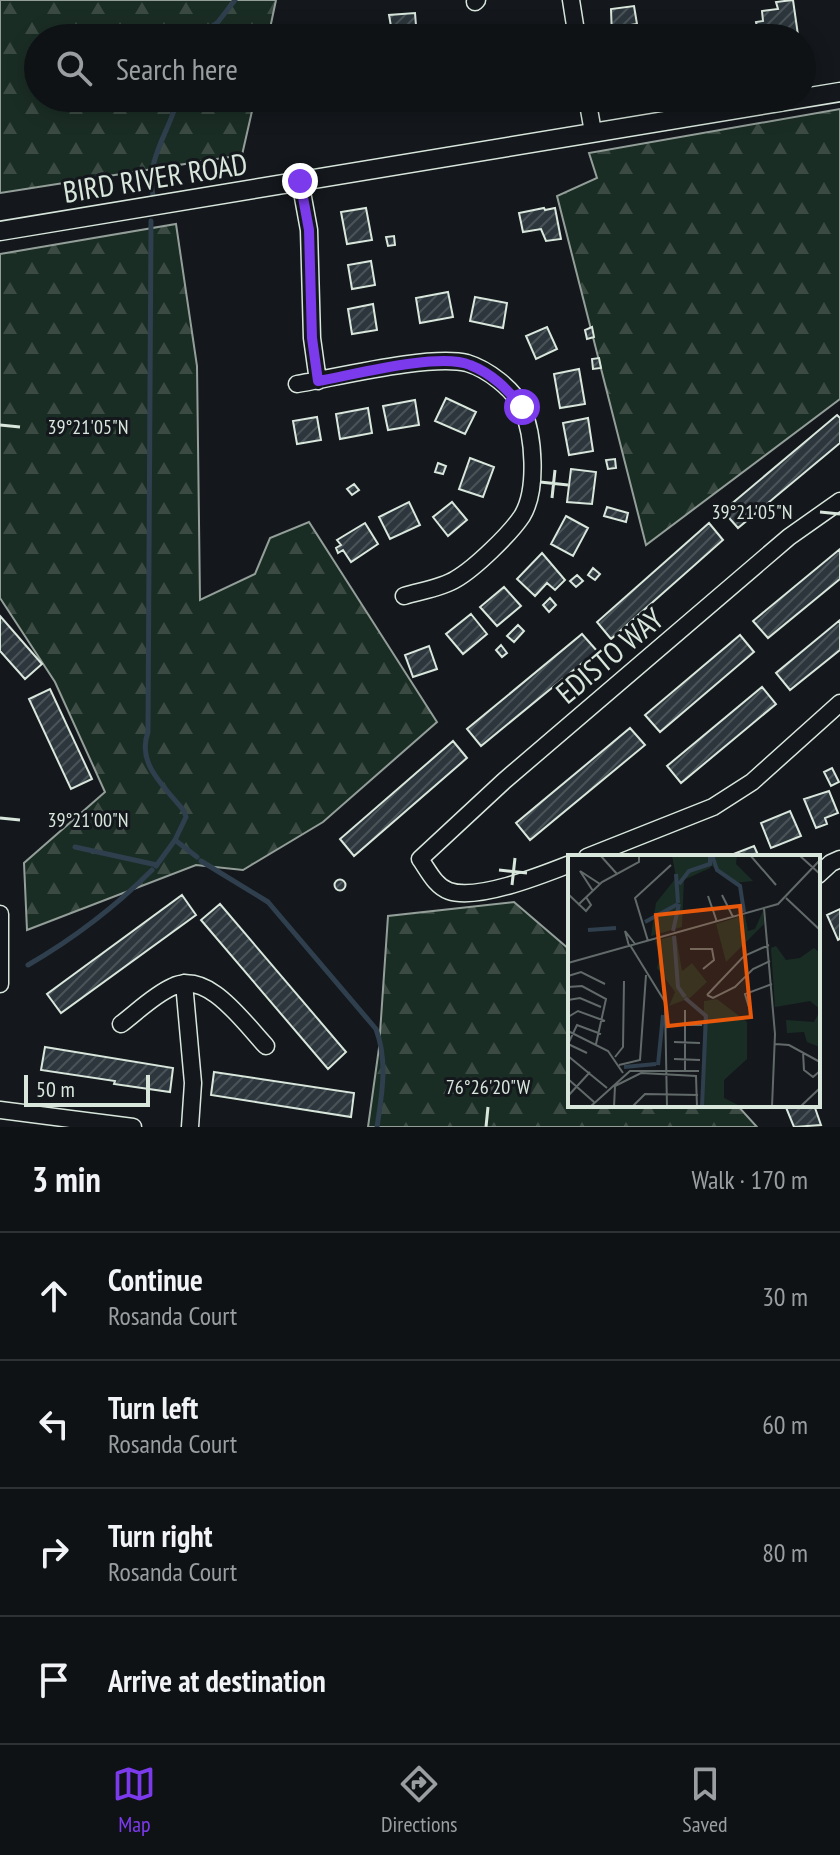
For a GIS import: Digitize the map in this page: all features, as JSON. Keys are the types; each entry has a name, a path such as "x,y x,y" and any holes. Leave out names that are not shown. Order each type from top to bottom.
{"street":[{"path":"571,0 575,24"},
{"name":"BIRD RIVER ROAD","path":"816,96 840,92"},
{"path":"589,112 593,132"},
{"name":"BIRD RIVER ROAD","path":"0,231 716,112"},
{"path":"300,181 309,230 312,338 318,381"},
{"path":"297,384 439,361 468,364 500,381 522,407 532,449 531,484 524,513 507,536 455,580 404,596"},
{"name":"EDISTO WAY","path":"568,865 479,892 450,892 439,886 420,859 504,781 789,537 840,501"},
{"path":"592,855 713,807 752,782 840,703"},
{"path":"820,873 840,859"},
{"path":"0,914 0,984"},
{"path":"184,983 193,1083 190,1127"},
{"path":"121,1024 169,988 192,983 213,991 266,1046"},
{"path":"0,1110 133,1127"}],"green space":[{"path":"0,0 276,0 271,24 24,24 24,112 252,112 242,155 0,193"},
{"path":"840,109 840,399 646,545 557,196 597,178 589,153"},
{"path":"176,224 197,366 200,600 255,574 270,538 309,522 437,722 323,822 243,870 196,865 27,930 24,863 105,792 55,682 0,598 0,254"},
{"path":"514,902 568,948 568,1107 739,1107 757,1127 368,1127 379,1048 388,916"}],"building":[{"path":"793,0 796,24 756,24 763,21 762,11 778,9 776,2"},
{"path":"634,6 637,24 612,24 611,9"},
{"path":"415,13 416,24 391,24 389,15"},
{"path":"366,208 372,240 347,244 341,212"},
{"path":"555,208 561,239 546,241 541,229 523,232 519,213"},
{"path":"394,236 395,245 388,246 386,237"},
{"path":"371,261 375,285 352,289 348,265"},
{"path":"448,292 453,317 420,323 416,298"},
{"path":"475,297 507,303 503,328 470,321"},
{"path":"373,304 377,330 352,334 348,309"},
{"path":"547,327 557,349 536,359 526,336"},
{"path":"592,327 594,337 587,339 585,330"},
{"path":"599,358 601,368 593,369 592,359"},
{"path":"579,369 585,404 560,408 554,374"},
{"path":"446,398 476,412 465,434 435,421"},
{"path":"415,400 419,425 388,430 383,406"},
{"path":"368,408 372,433 340,439 336,414"},
{"path":"837,415 840,418 840,443 738,528 723,511"},
{"path":"317,417 321,440 297,444 293,421"},
{"path":"588,418 593,451 569,455 563,423"},
{"path":"470,458 494,467 483,497 459,489"},
{"path":"615,459 616,468 608,469 606,460"},
{"path":"438,463 446,466 443,474 435,472"},
{"path":"571,469 596,472 592,504 567,502"},
{"path":"354,484 359,490 352,495 347,489"},
{"path":"409,502 420,525 390,539 379,517"},
{"path":"452,502 467,520 448,536 433,517"},
{"path":"607,507 628,513 626,522 604,516"},
{"path":"566,516 588,528 573,556 551,544"},
{"path":"365,523 378,544 351,562 343,550 338,553 336,548 341,545 337,540"},
{"path":"709,523 723,540 611,639 597,622"},
{"path":"840,549 840,579 768,638 753,621"},
{"path":"542,553 565,580 555,590 547,583 535,596 517,579"},
{"path":"593,568 600,574 595,580 588,575"},
{"path":"577,575 583,581 576,587 570,581"},
{"path":"504,587 521,606 497,626 480,607"},
{"path":"550,598 556,605 549,612 543,605"},
{"path":"471,614 487,634 463,654 446,634"},
{"path":"0,616 42,664 25,679 0,651"},
{"path":"840,620 840,650 790,690 776,673"},
{"path":"518,625 524,631 514,642 507,636"},
{"path":"582,634 597,651 481,746 467,729"},
{"path":"740,635 754,652 660,732 645,715"},
{"path":"501,645 507,653 502,657 496,650"},
{"path":"429,646 437,669 413,677 405,655"},
{"path":"762,687 776,704 681,783 667,766"},
{"path":"50,689 92,779 71,789 29,699"},
{"path":"630,728 645,745 530,840 516,823"},
{"path":"453,741 467,758 354,856 340,839"},
{"path":"832,768 839,782 831,786 824,772"},
{"path":"829,791 838,813 825,818 827,824 816,828 804,799"},
{"path":"790,811 801,836 771,848 761,823"},
{"path":"754,846 758,855 731,855"},
{"path":"340,880 345,885 340,890 335,885"},
{"path":"182,895 196,915 61,1013 47,994"},
{"path":"220,904 346,1052 328,1069 201,920"},
{"path":"840,909 840,939 838,940 827,915"},
{"path":"45,1047 173,1068 170,1092 41,1070"},
{"path":"214,1072 354,1093 351,1117 211,1095"},
{"path":"786,1107 815,1107 821,1125 794,1127"}],"waterway":[{"path":"215,24 235,0"},
{"path":"153,195 152,170 173,112"},
{"path":"151,221 148,732 145,744 154,774 186,817 175,840 156,866"},
{"path":"175,840 197,857"},
{"path":"75,847 157,865"},
{"path":"201,861 268,902 376,1029 383,1065 377,1127"},
{"path":"28,965 93,922 152,870"}],"route":[{"path":"300,181 309,230 312,338 318,381 439,361 468,364 500,381 522,407"}]}
